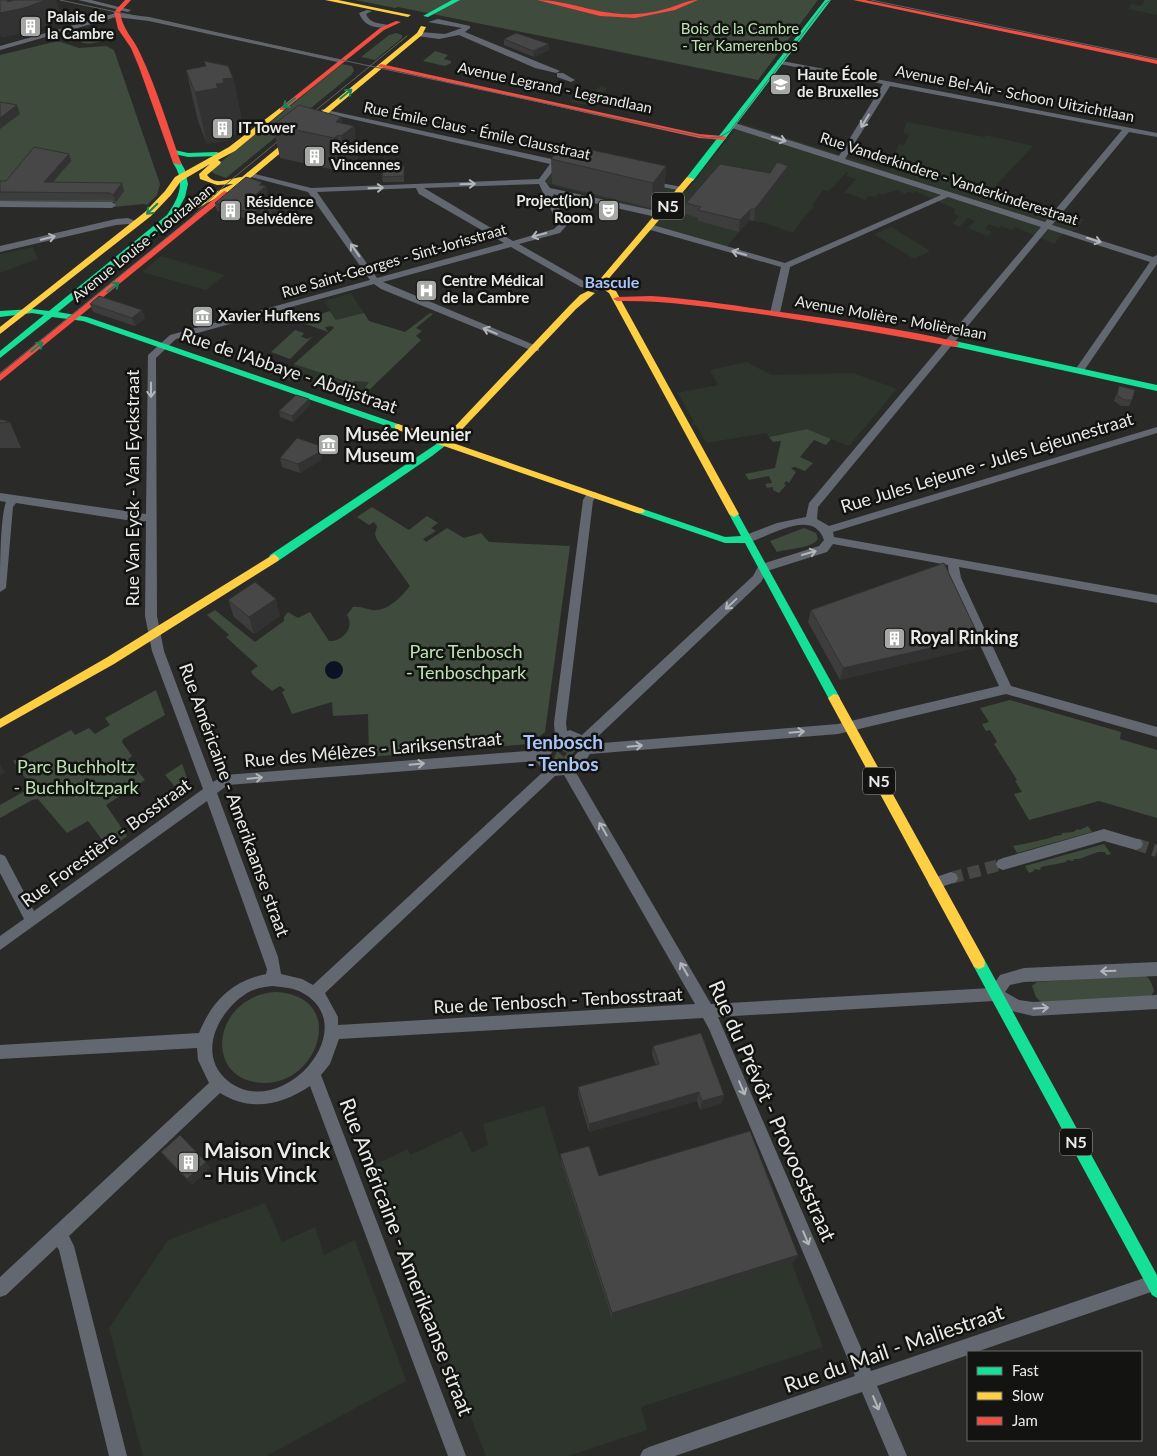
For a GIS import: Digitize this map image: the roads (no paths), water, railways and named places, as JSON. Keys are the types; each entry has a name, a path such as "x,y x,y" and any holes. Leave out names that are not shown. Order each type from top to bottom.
{"main road":[{"path":"120,8 139,0"},
{"path":"328,0 354,5 414,22"},
{"path":"414,22 432,0"},
{"path":"354,5 369,11 414,22 457,0"},
{"path":"540,0 613,17 629,18 661,15 695,0"},
{"name":"N5","path":"595,289 682,190 828,0"},
{"path":"856,0 1157,62"},
{"path":"894,0 1157,54"},
{"name":"Avenue Louise - Louizalaan","path":"0,348 50,312 163,224 180,200 185,185 136,51 126,38 120,8"},
{"name":"Avenue Louise - Louizalaan","path":"2,325 26,310 136,224 182,177 232,148 386,26 414,22"},
{"name":"Avenue Louise - Louizalaan","path":"0,378 381,66 414,22"},
{"name":"Avenue Legrand - Legrandlaan","path":"381,66 699,136 723,138"},
{"path":"173,151 188,155 210,156 232,148"},
{"path":"232,148 203,174 203,177 213,183 225,185 248,175"},
{"name":"Avenue Louise - Louizalaan","path":"0,356 161,217 172,200 182,177"},
{"path":"163,224 195,205 232,188"},
{"path":"0,724 155,635 350,508 443,442 458,430 570,312 577,309 589,298 595,289"},
{"name":"N5","path":"595,289 612,291 1155,1287"},
{"name":"Avenue Molière - Molièrelaan","path":"616,300 648,298 775,313 949,343 1157,388"},
{"path":"0,314 26,310"},
{"name":"Rue de l'Abbaye - Abdijstraat","path":"26,310 75,317 725,540 747,539"}],"street":[{"path":"81,0 345,59"},
{"path":"0,48 60,30 120,8"},
{"path":"369,11 362,13 365,20 374,25 386,26"},
{"name":"Avenue Louise - Louizalaan","path":"438,21 468,27 458,34 438,37 414,22 438,21"},
{"name":"Avenue Louise - Louizalaan","path":"458,34 571,80"},
{"name":"Avenue Bel-Air - Schoon Uitzichtlaan","path":"780,62 1157,136"},
{"path":"841,158 888,83"},
{"name":"Rue Émile Claus - Émile Clausstraat","path":"325,111 575,167"},
{"name":"Rue Vanderkindere - Vanderkinderestraat","path":"732,125 841,158 1157,260"},
{"path":"811,521 813,506 1127,129"},
{"path":"248,175 311,190 541,181 556,162"},
{"name":"Rue Saint-Georges - Sint-Jorisstraat","path":"162,346 173,337 557,230 562,226 547,190 541,181"},
{"path":"643,181 682,190"},
{"path":"420,186 422,192 584,285 595,289"},
{"path":"311,190 375,281 384,287 536,349"},
{"path":"547,190 582,196 661,215"},
{"path":"650,227 786,266 947,193"},
{"path":"0,204 112,205"},
{"path":"0,249 120,221 136,224"},
{"path":"1080,370 1157,260"},
{"path":"775,313 786,266"},
{"name":"Rue Van Eyck - Van Eyckstraat","path":"155,635 151,616 151,357 162,346"},
{"name":"Rue Jules Lejeune - Jules Lejeunestraat","path":"763,568 824,549 828,535 1157,430"},
{"path":"561,738 560,723 578,574 588,500 592,495"},
{"path":"0,497 139,518 150,517"},
{"path":"0,588 8,507 13,499"},
{"path":"747,539 803,520 811,521 822,525 828,535 953,562 1157,599"},
{"path":"953,562 955,578 1006,689"},
{"path":"316,992 552,771 568,770 582,757 585,745 757,579 763,568"},
{"name":"Rue Américaine - Amerikaanse straat","path":"155,635 162,664 271,957 274,969 273,979"},
{"path":"552,771 543,762 542,755 552,743 570,735 585,745 850,727 1006,689 1157,732"},
{"name":"Rue des Mélèzes - Lariksenstraat","path":"209,790 224,780 542,755"},
{"name":"Rue du Prévôt - Provooststraat","path":"568,770 708,1012 868,1382 898,1456"},
{"name":"Rue Forestière - Bosstraat","path":"0,944 209,790"},
{"path":"1003,864 1104,835 1136,844"},
{"path":"0,860 32,920"},
{"path":"935,883 951,878"},
{"path":"1157,969 1024,975 1005,980 996,994 1017,1006 1033,1009 1157,1002"},
{"path":"273,979 296,982 316,992 326,1004 331,1018 332,1032 330,1047 323,1062 312,1075 287,1093 272,1097 257,1098 234,1093 219,1084 207,1064 204,1052 205,1040 209,1025 217,1011 230,997 242,988 257,982 273,979"},
{"name":"Rue de Tenbosch - Tenbosstraat","path":"332,1032 708,1012 996,994"},
{"path":"0,1052 205,1040"},
{"name":"Rue Américaine - Amerikaanse straat","path":"312,1075 457,1456"},
{"path":"0,1289 219,1084"},
{"path":"58,1235 66,1246 118,1456"},
{"name":"Rue du Mail - Maliestraat","path":"649,1456 1155,1287"}],"water":[{"path":"330,661 338,661 343,666 341,677 330,679 325,674 325,666"}],"tunnel":[{"path":"1136,844 1157,851"},
{"path":"951,878 1003,864"}],"tram line":[{"path":"60,0 370,66"},
{"path":"370,66 708,138 720,137 730,131 826,3 831,0"},
{"path":"871,0 1157,59"},
{"path":"370,66 407,36"},
{"path":"305,119 370,66"},
{"path":"0,373 191,218 225,185 288,133"}],"place":[{"name":"Palais de la Cambre","path":"31,26"},
{"name":"Haute École de Bruxelles","path":"781,84"},
{"name":"IT Tower","path":"222,128"},
{"name":"Résidence Vincennes","path":"315,157"},
{"name":"Project(ion) Room","path":"609,210"},
{"name":"Résidence Belvédère","path":"230,211"},
{"name":"Centre Médical de la Cambre","path":"426,290"},
{"name":"Xavier Hufkens","path":"202,316"},
{"name":"Musée Meunier Museum","path":"329,445"},
{"name":"Royal Rinking","path":"894,638"},
{"name":"Maison Vinck - Huis Vinck","path":"188,1163"}],"district":[{"name":"Bascule","path":"612,282"},
{"name":"Tenbosch - Tenbos","path":"563,753"}],"park label":[{"name":"Bois de la Cambre - Ter Kamerenbos","path":"740,38"},
{"name":"Parc Tenbosch - Tenboschpark","path":"466,662"},
{"name":"Parc Buchholtz - Buchholtzpark","path":"76,778"}]}
